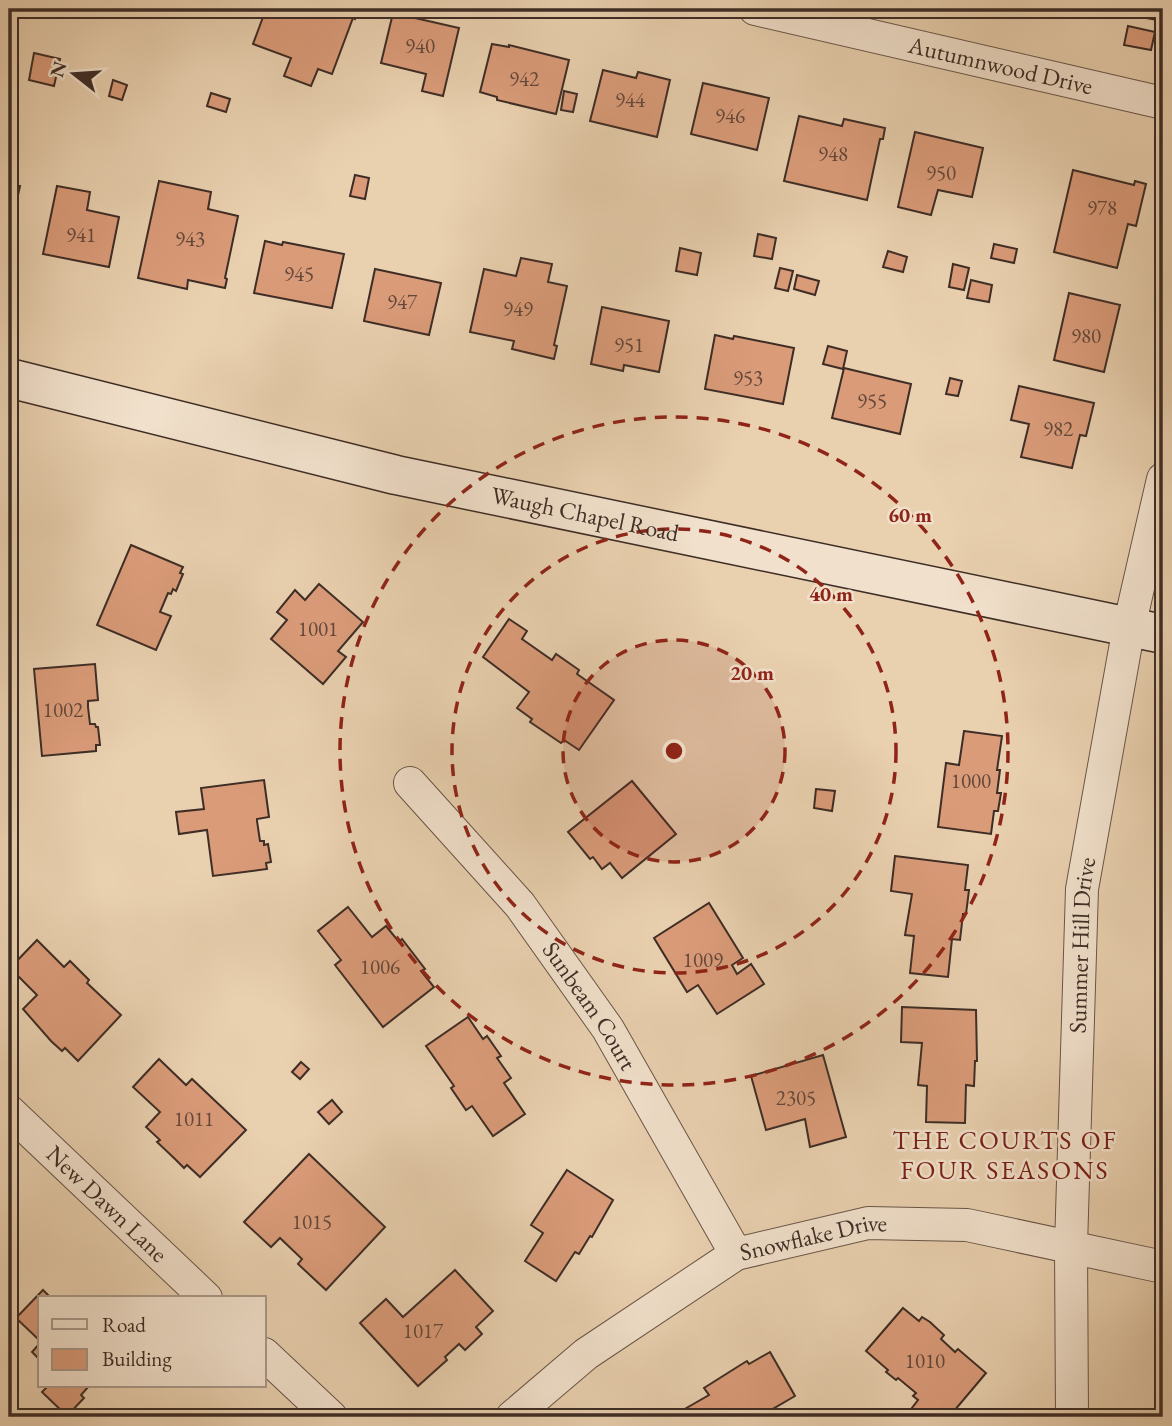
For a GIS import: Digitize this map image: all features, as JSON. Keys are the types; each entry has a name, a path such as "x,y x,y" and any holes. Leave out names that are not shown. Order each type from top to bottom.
{"main road":[{"name":"Waugh Chapel Road","path":"9,378 396,475 1146,630"}],"street":[{"name":"Autumnwood Drive","path":"755,9 1163,103"},
{"name":"Summer Hill Drive","path":"1072,1417 1070,1246 1082,890 1146,630 1163,479"},
{"name":"Sunbeam Court","path":"410,783 520,905 608,1029 736,1254"},
{"name":"New Dawn Lane","path":"9,1111 204,1296"},
{"name":"Snowflake Drive","path":"512,1417 586,1354 736,1254 868,1223 967,1225 1163,1267"},
{"path":"266,1356 331,1417"}],"building":[{"path":"266,9 359,9 332,74 318,69 311,86 284,76 291,58 253,44"},
{"path":"1124,9 1163,9 1163,21 1124,14"},
{"path":"393,13 459,28 443,96 422,91 426,74 381,63"},
{"path":"1128,26 1155,32 1151,50 1124,45"},
{"path":"492,44 509,45 569,60 556,114 497,100 497,97 480,92"},
{"path":"34,53 60,59 54,86 29,80"},
{"path":"603,70 636,78 638,72 670,80 657,137 590,121"},
{"path":"113,80 127,85 122,100 109,96"},
{"path":"703,83 769,98 757,150 691,134"},
{"path":"564,91 577,94 573,112 561,110"},
{"path":"211,93 230,99 226,112 207,106"},
{"path":"799,116 842,126 844,119 885,128 883,139 880,139 867,200 784,181"},
{"path":"915,132 983,148 972,197 938,190 931,215 898,207"},
{"path":"9,153 14,154 10,170 9,169"},
{"path":"1073,170 1134,185 1135,181 1146,184 1136,226 1128,224 1117,268 1054,252"},
{"path":"355,175 369,178 365,199 350,196"},
{"path":"159,181 211,192 208,209 238,216 225,288 188,280 187,289 138,278"},
{"path":"9,184 20,186 9,236"},
{"path":"57,186 90,192 87,210 119,217 109,267 43,254"},
{"path":"758,234 776,238 772,259 754,256"},
{"path":"265,241 344,254 332,308 254,293"},
{"path":"994,244 1017,249 1014,263 991,258"},
{"path":"680,248 701,253 697,275 676,271"},
{"path":"888,251 907,257 903,272 883,267"},
{"path":"521,258 552,264 548,282 567,286 554,345 557,346 554,359 512,349 514,341 470,332 484,269 516,276"},
{"path":"953,264 969,268 964,290 949,287"},
{"path":"780,268 793,271 788,291 775,288"},
{"path":"375,269 441,283 429,335 364,321"},
{"path":"797,275 819,281 815,295 794,289"},
{"path":"971,280 992,285 989,302 967,298"},
{"path":"1069,293 1120,305 1104,372 1054,360"},
{"path":"602,307 669,321 659,372 624,365 623,371 591,364"},
{"path":"715,335 794,348 783,404 705,389"},
{"path":"828,346 847,351 843,369 823,364"},
{"path":"844,368 911,384 900,434 832,418"},
{"path":"950,378 962,381 958,396 946,394"},
{"path":"1019,386 1094,403 1086,436 1080,435 1072,468 1021,457 1029,424 1011,420"},
{"path":"131,545 183,567 176,591 173,589 171,594 168,593 160,612 171,616 156,650 97,625"},
{"path":"319,584 363,622 338,651 346,657 323,684 271,639 287,620 277,612 295,590 305,600"},
{"path":"509,619 527,631 522,639 552,660 556,654 579,670 577,674 614,700 579,750 564,740 561,743 530,722 532,719 517,708 529,692 483,657"},
{"path":"95,664 98,700 88,701 88,707 90,724 98,727 100,745 96,745 96,751 42,756 34,669"},
{"path":"964,731 1002,736 997,770 1000,770 997,793 1001,793 998,811 994,811 991,834 938,827 946,763 959,765"},
{"path":"264,780 269,817 257,821 260,841 264,841 264,845 268,844 271,862 266,863 267,869 213,876 207,830 179,834 176,812 204,809 201,788"},
{"path":"632,781 676,834 622,878 610,863 602,869 593,857 590,859 568,832"},
{"path":"816,789 835,791 832,811 814,808"},
{"path":"895,856 968,865 966,914 963,914 960,940 952,939 948,977 910,973 914,936 905,935 912,894 891,891"},
{"path":"709,903 743,958 732,965 737,974 751,964 764,984 717,1014 698,985 687,992 654,938"},
{"path":"348,907 372,937 386,926 399,942 402,939 425,969 421,971 434,987 383,1027 335,965 341,960 318,931"},
{"path":"37,940 64,967 70,961 89,980 87,983 121,1015 78,1061 65,1048 62,1051 51,1041 23,1009 37,995 10,968"},
{"path":"902,1007 976,1010 977,1061 974,1086 966,1085 965,1123 926,1122 927,1086 918,1085 922,1043 901,1042"},
{"path":"468,1017 483,1039 487,1036 501,1056 497,1058 511,1078 504,1083 525,1114 493,1136 472,1106 466,1110 451,1088 454,1086 426,1046"},
{"path":"823,1055 846,1137 810,1147 805,1119 766,1130 751,1076"},
{"path":"159,1059 186,1085 192,1079 246,1130 200,1177 187,1165 184,1168 157,1142 160,1140 146,1127 160,1112 133,1087"},
{"path":"301,1062 309,1069 300,1079 292,1072"},
{"path":"332,1100 342,1112 329,1124 318,1112"},
{"path":"309,1154 385,1227 326,1290 298,1264 302,1259 280,1238 271,1247 244,1222"},
{"path":"567,1170 613,1200 592,1237 590,1236 579,1254 575,1252 556,1281 525,1261 543,1233 531,1225"},
{"path":"455,1270 493,1311 476,1327 482,1334 465,1350 459,1344 445,1357 447,1360 418,1386 360,1323 386,1299 403,1317"},
{"path":"43,1290 49,1296 38,1296 38,1339 16,1318"},
{"path":"903,1308 919,1321 922,1317 930,1322 944,1335 941,1339 955,1352 958,1349 986,1373 949,1417 905,1417 918,1400 913,1396 916,1393 886,1372 888,1370 866,1351"},
{"path":"38,1345 38,1358 32,1352"},
{"path":"770,1352 795,1396 759,1417 678,1417 676,1414 709,1395 704,1388 747,1361 749,1364"},
{"path":"46,1388 87,1388 81,1395 84,1398 67,1416 42,1392"}],"district":[{"name":"THE COURTS OF FOUR SEASONS","path":"1005,1155"}]}
